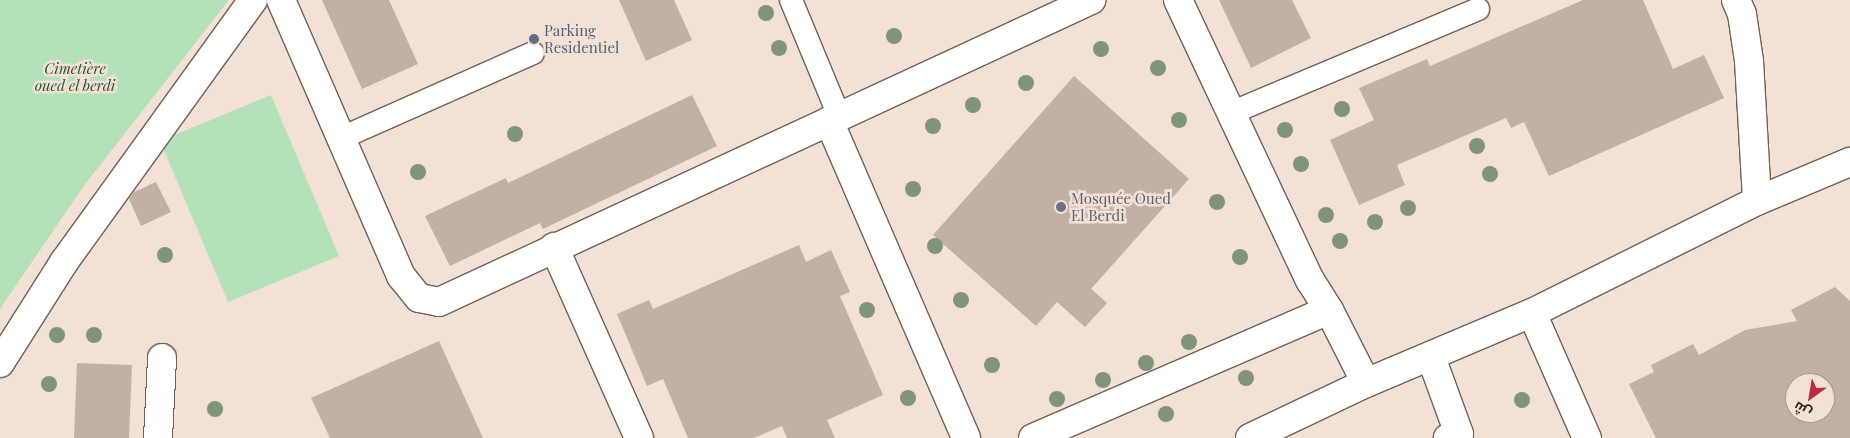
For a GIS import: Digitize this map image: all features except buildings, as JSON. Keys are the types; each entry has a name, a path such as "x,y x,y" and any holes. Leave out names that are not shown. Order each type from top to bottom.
{"street":[{"path":"0,363 64,262 252,0"},
{"path":"280,0 401,276 419,298 439,302 554,247 1091,0"},
{"path":"1178,0 1310,280 1329,310 1366,384"},
{"path":"1736,0 1742,14 1749,61 1757,200"},
{"path":"834,118 966,438"},
{"path":"1250,438 1366,384 1431,358 1532,313 1757,200 1850,162"},
{"path":"554,247 639,438"},
{"path":"1032,438 1329,310"},
{"path":"1532,313 1587,438"},
{"path":"158,438 162,358"},
{"path":"1431,358 1456,436"}],"lane":[{"path":"791,0 834,118"},
{"path":"1231,113 1478,9"},
{"path":"339,138 533,53"}],"green space":[{"name":"Cimetière oued el berdi","path":"0,0 229,0 83,187 0,309"},
{"path":"271,95 339,256 228,302 160,141"}],"place":[{"name":"Parking Residentiel","path":"534,39"},
{"name":"Mosquée Oued El Berdi","path":"1061,207"}]}
